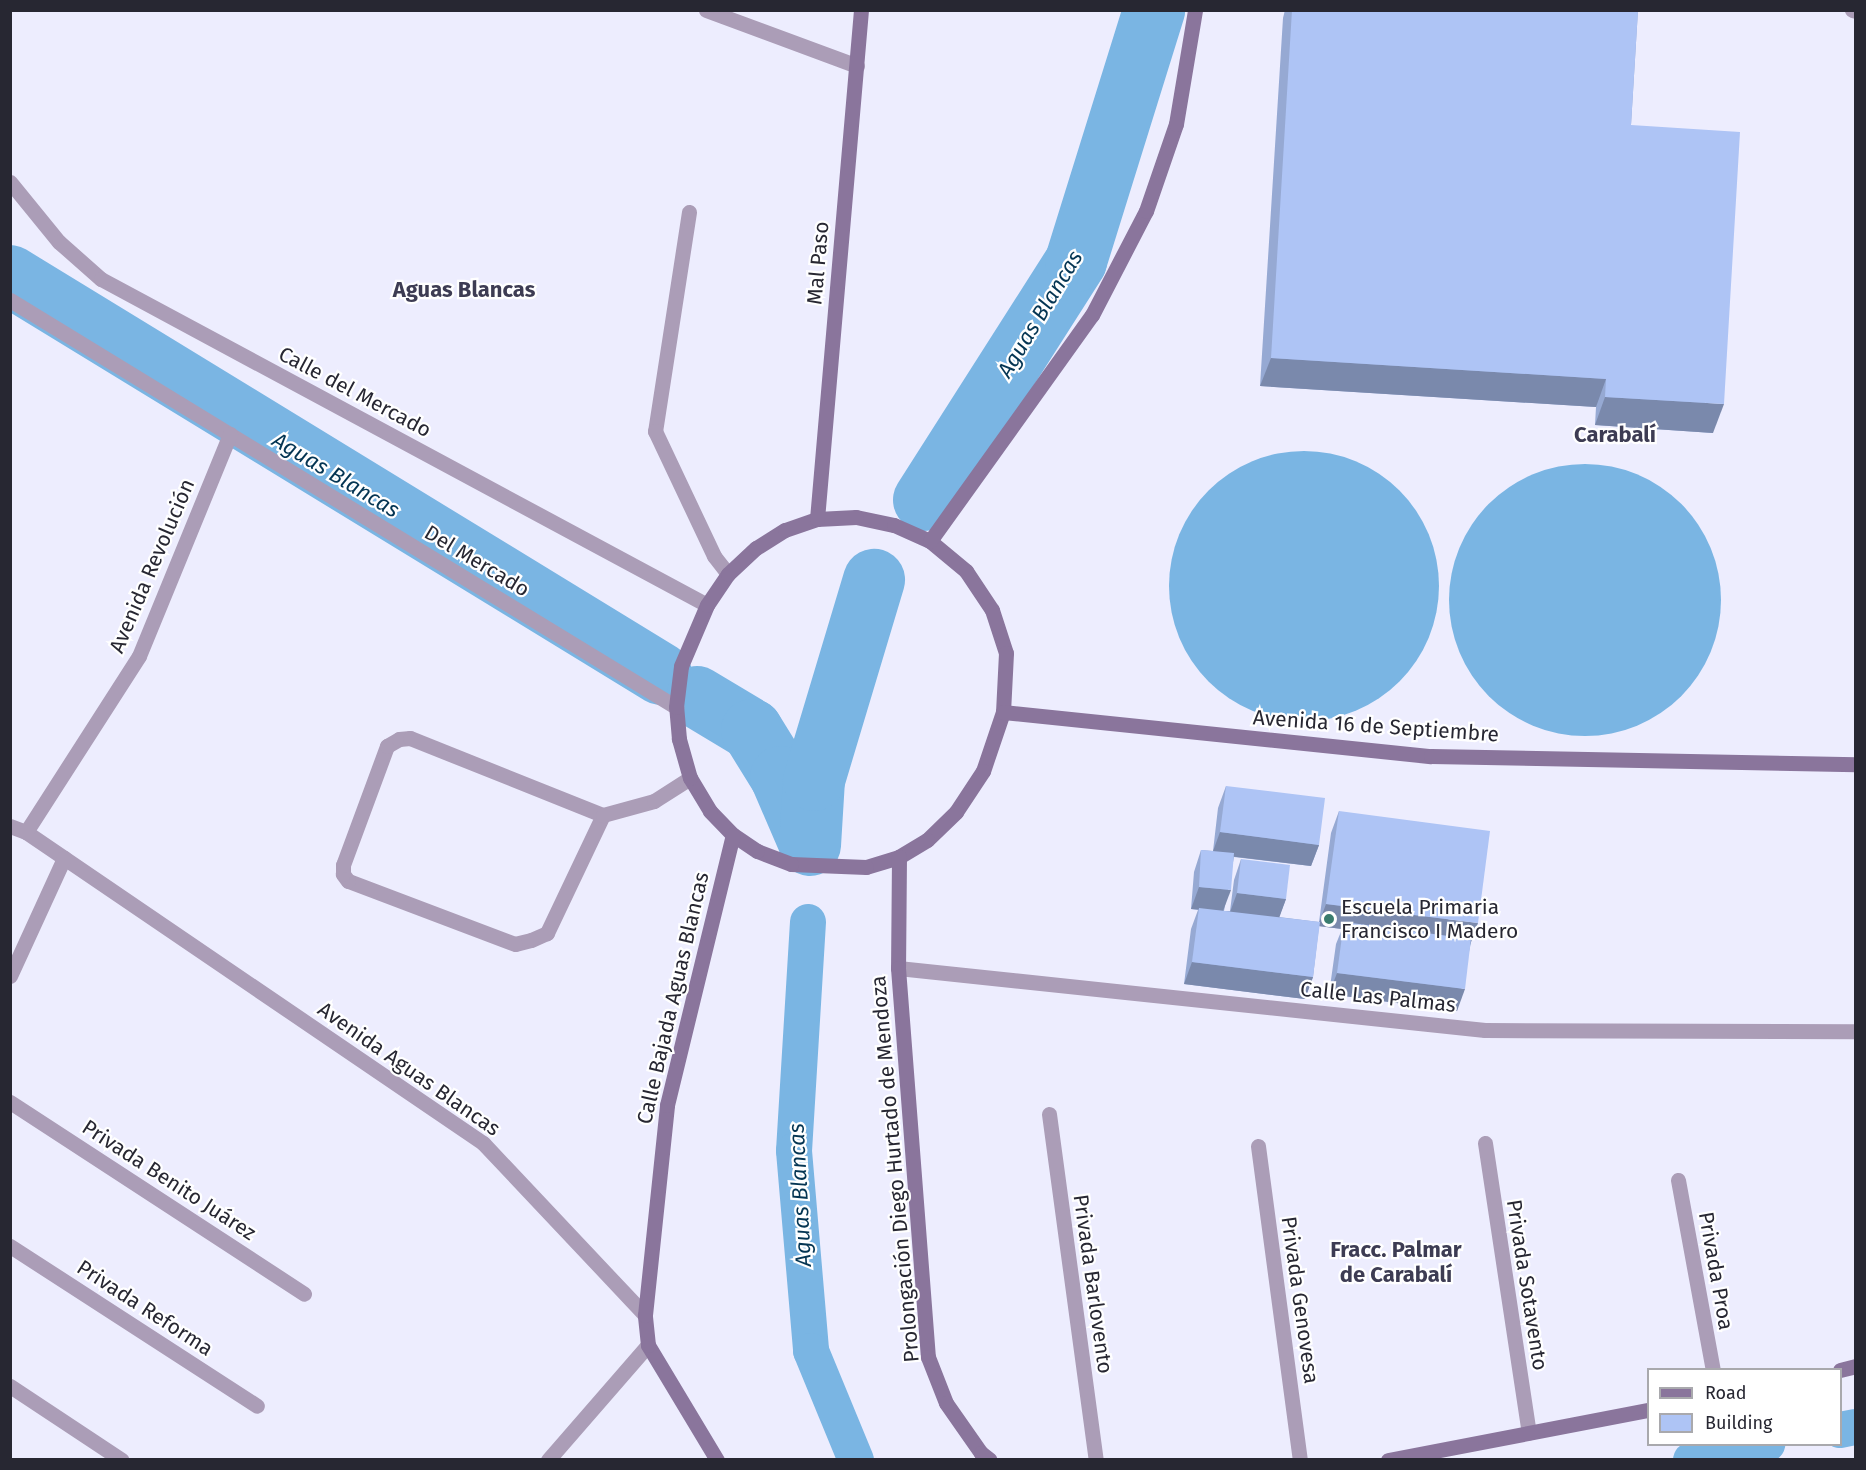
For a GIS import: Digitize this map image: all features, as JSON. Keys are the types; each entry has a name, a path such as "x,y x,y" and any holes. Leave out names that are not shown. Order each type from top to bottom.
{"main road":[{"name":"Mal Paso","path":"817,519 861,10"},
{"path":"930,541 1092,315 1146,211 1176,124 1195,10"},
{"path":"856,517 894,525 930,541 966,571 992,610 1006,653 1003,712 983,771 956,812 927,840 899,857 866,867 791,864 757,851 733,835 710,811 690,778 679,739 676,707 681,666 707,605 728,574 756,548 785,530 817,519 856,517"},
{"name":"Avenida 16 de Septiembre","path":"1003,712 1431,756 1856,764"},
{"name":"Calle Bajada Aguas Blancas","path":"645,1315 667,1105 733,835"},
{"name":"Prolongación Diego Hurtado de Mendoza","path":"899,857 898,969 928,1357 946,1403 981,1453 990,1460"},
{"path":"645,1315 648,1345 717,1460"},
{"path":"1388,1460 1647,1410"}],"street":[{"path":"706,10 857,66"},
{"name":"Calle del Mercado","path":"10,182 59,242 101,279 707,605"},
{"path":"689,212 655,431 714,556 728,574"},
{"name":"Del Mercado","path":"10,300 676,707"},
{"name":"Avenida Revolución","path":"26,832 139,656 230,434"},
{"path":"603,815 547,933 515,944 348,881 343,874 343,865 387,747 399,739 410,738 603,815 654,801 690,778"},
{"name":"Avenida Aguas Blancas","path":"10,826 26,832 483,1143 645,1315"},
{"path":"10,976 64,858"},
{"name":"Calle Las Palmas","path":"898,969 1485,1030 1856,1031"},
{"name":"Privada Benito Juárez","path":"10,1102 304,1294"},
{"name":"Privada Barlovento","path":"1049,1114 1096,1460"},
{"name":"Privada Sotavento","path":"1485,1143 1529,1433"},
{"name":"Privada Genovesa","path":"1258,1146 1300,1460"},
{"name":"Privada Proa","path":"1678,1180 1713,1368"},
{"name":"Privada Reforma","path":"10,1246 257,1406"},
{"path":"548,1460 648,1345"},
{"path":"10,1386 122,1460"}],"water":[{"path":"1304,451 1330,454 1356,462 1379,474 1399,491 1416,511 1428,534 1436,560 1439,586 1436,612 1428,638 1416,661 1399,681 1379,698 1356,710 1330,718 1304,721 1278,718 1252,710 1229,698 1209,681 1192,661 1180,638 1172,612 1169,586 1172,560 1180,534 1192,511 1209,491 1229,474 1252,462 1278,454"},
{"path":"1585,464 1612,467 1637,474 1661,487 1681,504 1698,524 1711,548 1718,573 1721,600 1718,627 1711,652 1698,676 1681,696 1661,713 1637,726 1612,733 1585,736 1558,733 1533,726 1509,713 1489,696 1472,676 1459,652 1452,627 1449,600 1452,573 1459,548 1472,524 1489,504 1509,487 1533,474 1558,467"}],"building":[{"path":"1292,10 1638,10 1631,125 1740,132 1724,404 1605,397 1606,379 1271,358"},
{"path":"1226,786 1325,798 1319,845 1220,832"},
{"path":"1339,811 1490,831 1478,923 1326,904"},
{"path":"1201,850 1234,853 1231,890 1199,887"},
{"path":"1241,859 1290,865 1286,899 1237,893"},
{"path":"1199,908 1320,922 1313,977 1192,962"},
{"path":"1344,922 1471,939 1465,989 1337,973"}],"waterway":[{"name":"Aguas Blancas","path":"924,500 1076,261 1154,10"},
{"name":"Aguas Blancas","path":"10,276 661,674"},
{"name":"Aguas Blancas","path":"810,845 814,780 874,580"},
{"name":"Aguas Blancas","path":"697,697 752,730 781,777 809,842"},
{"name":"Aguas Blancas","path":"808,922 794,1151 811,1351 856,1460"},
{"name":"Aguas Blancas","path":"1842,1430 1856,1427"},
{"name":"Aguas Blancas","path":"1691,1460 1758,1446"}],"place":[{"name":"Escuela Primaria Francisco I Madero","path":"1329,919"}],"district":[{"name":"Aguas Blancas","path":"464,290"},
{"name":"Carabalí","path":"1615,435"},
{"name":"Fracc. Palmar de Carabalí","path":"1396,1262"}]}
